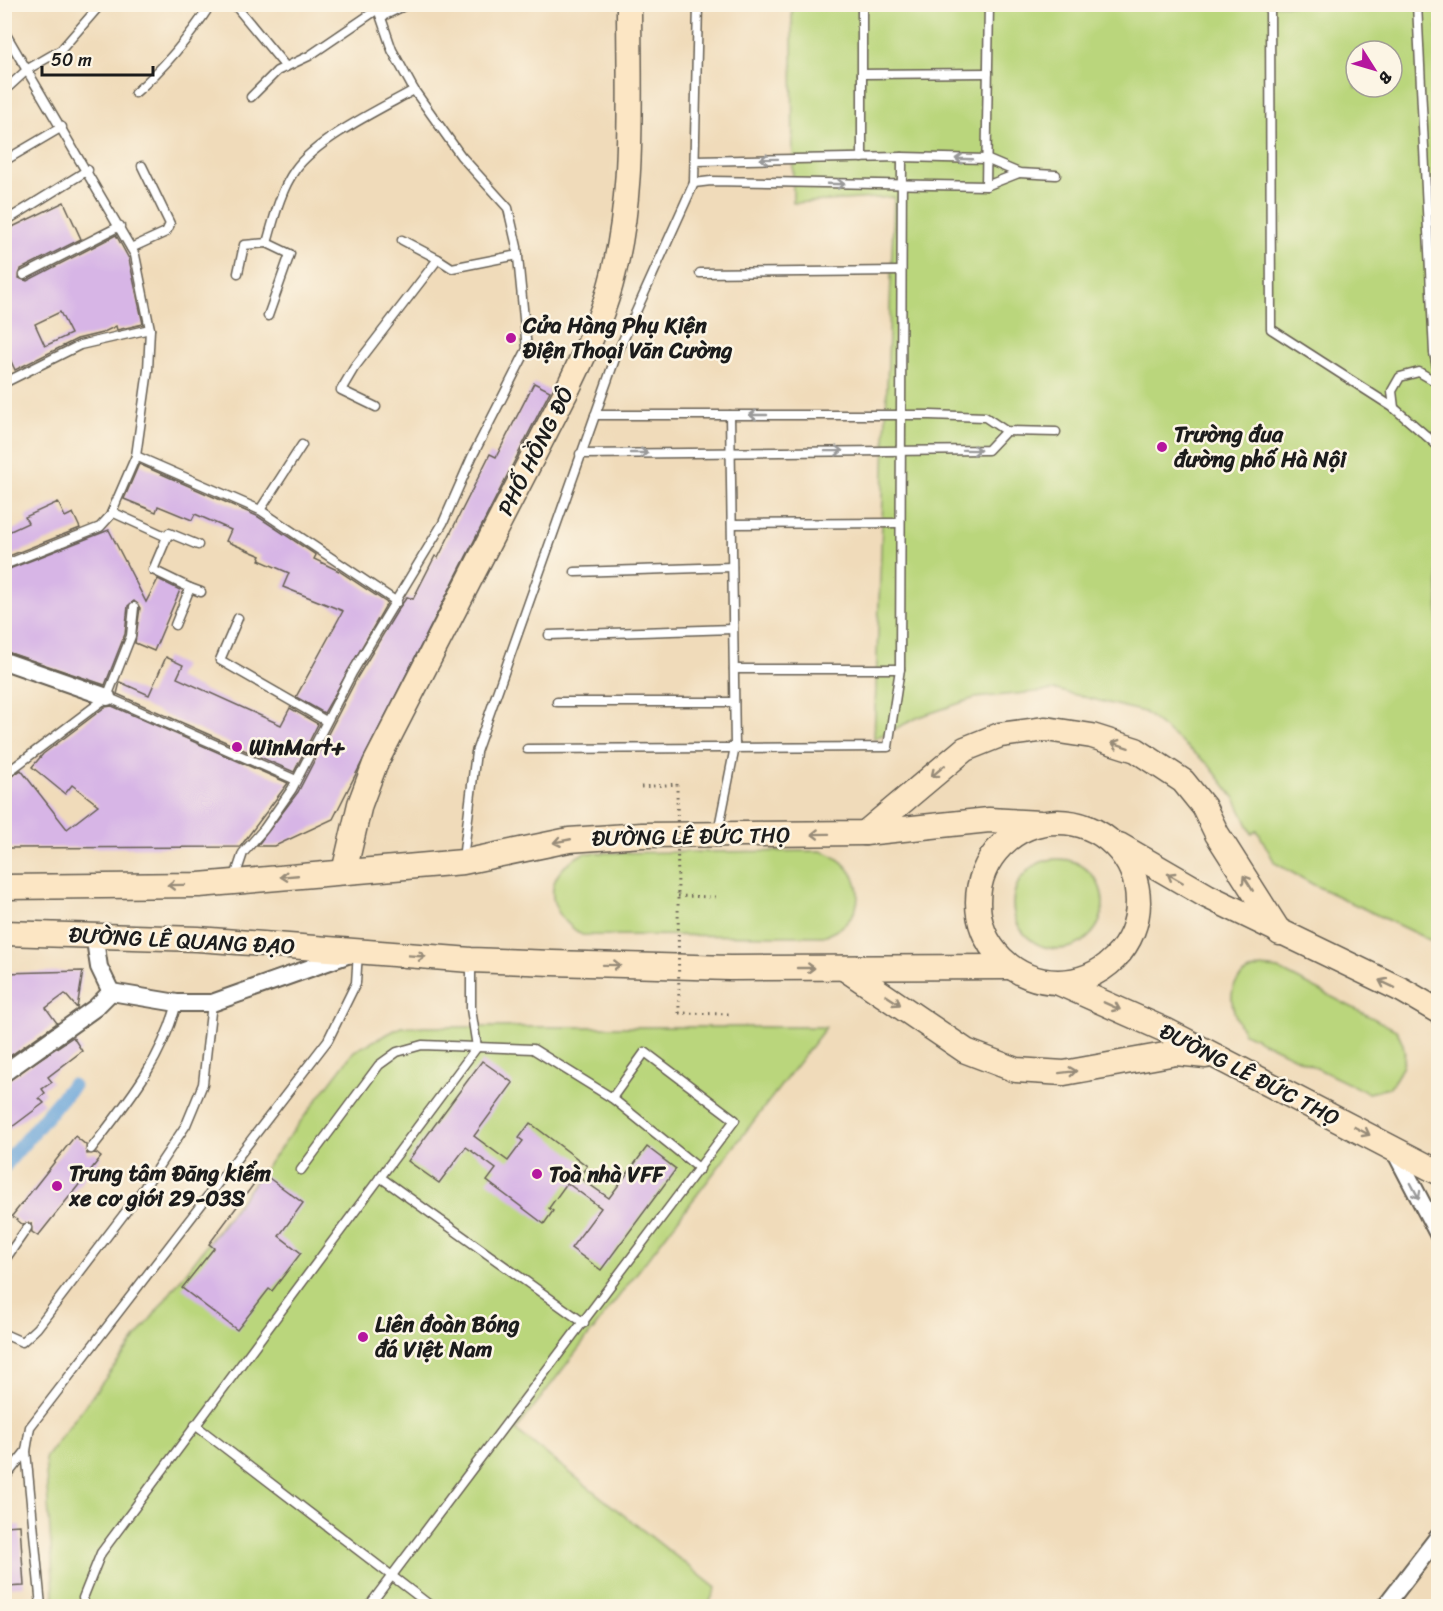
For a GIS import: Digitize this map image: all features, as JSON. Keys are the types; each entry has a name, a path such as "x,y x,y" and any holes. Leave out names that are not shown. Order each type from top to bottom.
{"main road":[{"name":"PHỐ HỒNG ĐÔ","path":"344,872 360,804 375,764 592,339 607,296 619,249 625,210 629,4"},
{"path":"865,833 965,749 1000,735 1046,729 1092,736 1136,750 1183,781 1204,807 1217,834 1280,933"},
{"name":"ĐƯỜNG LÊ ĐỨC THỌ","path":"344,872 463,862 569,840 865,833 989,820 1040,823"},
{"path":"1113,842 1130,864 1138,890 1137,918 1128,943 1110,964 1086,978 1059,983 1033,979 1010,967 992,948 980,925 977,898 983,873 996,850 1016,833 1040,823 1066,821 1092,828 1207,896 1401,990 1438,1011"},
{"path":"4,887 200,885 344,872"},
{"name":"ĐƯỜNG LÊ QUANG ĐẠO","path":"4,933 198,939 358,952"},
{"path":"358,952 471,960 730,968 1010,967"},
{"path":"844,968 966,1051 1016,1070 1064,1073 1176,1053 1220,1058"},
{"name":"ĐƯỜNG LÊ ĐỨC THỌ","path":"1059,983 1220,1058 1438,1172"}],"street":[{"path":"4,661 107,698"},
{"path":"94,934 99,967 111,992"},
{"path":"111,992 177,1003 212,1003 358,952"},
{"path":"4,1073 95,1008 111,992"},
{"path":"1392,1147 1438,1234"},
{"path":"1385,1606 1438,1537"}],"lane":[{"path":"4,91 28,69 61,50 101,4"},
{"path":"135,93 158,72 195,29 211,4"},
{"path":"234,4 286,67"},
{"path":"251,96 277,71 309,56 378,10 408,4"},
{"path":"463,862 476,752 616,357 694,183 698,4"},
{"path":"862,4 862,158"},
{"path":"986,186 989,4"},
{"path":"1270,4 1271,329 1394,408 1438,446"},
{"path":"1417,4 1434,353 1438,372"},
{"path":"234,881 243,853 264,829 296,780 326,722 443,523 472,457 527,349 518,255 508,208 461,156 414,90 392,50 378,10"},
{"path":"4,31 88,170 131,248 150,328 148,370 136,456 112,512 100,527 4,565"},
{"path":"862,74 988,73"},
{"path":"267,243 282,192 306,157 414,90"},
{"path":"4,161 62,127"},
{"path":"696,161 902,157 986,159 1019,173 1056,175"},
{"path":"527,749 888,747 900,669 902,157"},
{"path":"131,248 166,232 170,224 142,166"},
{"path":"4,222 88,170"},
{"path":"694,183 711,181 986,186 1019,173"},
{"path":"24,274 120,226"},
{"path":"402,240 452,268 518,255"},
{"path":"238,273 244,245 267,243 290,254 268,316"},
{"path":"376,407 341,390 354,368 438,259"},
{"path":"700,273 902,271"},
{"path":"4,382 80,345 150,328"},
{"path":"1394,408 1392,390 1400,377 1419,372 1438,383"},
{"path":"595,415 901,414 985,417 1006,431 1056,432"},
{"path":"717,835 735,747 730,415"},
{"path":"580,454 988,450 1006,431"},
{"path":"260,510 302,445"},
{"path":"136,456 260,510 342,568 397,602"},
{"path":"112,512 167,537"},
{"path":"732,524 900,524"},
{"path":"198,545 169,533 153,570 201,592"},
{"path":"575,572 732,567"},
{"path":"175,625 190,588"},
{"path":"4,775 107,698 130,636 134,607"},
{"path":"237,618 220,660 326,722"},
{"path":"549,635 733,629"},
{"path":"734,669 900,669"},
{"path":"107,698 296,780"},
{"path":"557,702 734,702"},
{"path":"41,1606 26,1451 30,1427 328,1040 356,983 358,952"},
{"path":"85,1606 84,1598 101,1553 477,1047 471,1009 471,960"},
{"path":"91,1149 144,1080 169,1031 177,1003"},
{"path":"4,1334 22,1342 38,1328 144,1188 186,1125 203,1084 212,1003"},
{"path":"301,1170 379,1065 397,1052 422,1045 533,1049 612,1098 700,1169"},
{"path":"369,1606 735,1120 645,1052 612,1098"},
{"path":"380,1177 584,1323"},
{"path":"4,1261 27,1228"},
{"path":"195,1425 431,1606"},
{"path":"4,1479 26,1451"}],"path":[{"path":"641,787 677,784 679,1013 729,1014"},
{"path":"678,896 717,897"}],"green space":[{"name":"Trường đua đường phố Hà Nội","path":"792,5 1438,5 1438,944 1314,885 1275,863 1257,830 1252,834 1236,800 1209,765 1144,712 1056,690 975,698 919,717 874,739 894,197 793,203"},
{"path":"821,851 837,858 848,868 855,880 858,894 856,907 850,919 839,929 823,936 582,935 569,925 554,903 555,882 560,871 584,853"},
{"path":"1058,859 1075,863 1090,872 1099,887 1103,904 1099,921 1090,936 1075,945 1058,949 1041,945 1026,936 1017,921 1013,904 1017,887 1026,872 1041,863"},
{"path":"1261,967 1278,969 1396,1030 1405,1053 1399,1073 1389,1088 1368,1093 1244,1033 1234,1012 1232,993 1240,978"},
{"name":"Liên đoàn Bóng đá Việt Nam","path":"401,1027 826,1027 516,1430 716,1588 708,1606 55,1606 45,1458 354,1051"}],"building":[{"path":"64,202 81,239 21,269 19,278 27,281 116,235 129,259 143,324 117,330 116,326 102,333 77,339 15,370 9,357 4,359 4,231","holes":["60,312 71,334 45,346 35,324"]},
{"path":"534,383 550,391 333,819 275,846 257,846 298,792 358,676 399,608 407,597 413,599 435,556 438,558 490,454 496,457"},
{"path":"139,464 257,516 316,555 314,559 339,571 387,603 324,713 296,697 343,611 283,587 289,573 259,560 261,556 226,541 231,530 195,514 192,520 158,506 156,512 124,499"},
{"path":"58,502 65,517 73,513 80,528 4,558 4,534 28,523 25,517"},
{"path":"109,530 146,602 158,579 180,590 154,651 135,643 140,608 134,601 128,606 125,634 105,685 4,651 4,571"},
{"path":"166,657 183,665 177,678 281,725 290,708 318,724 294,772 117,694 120,682 149,695"},
{"path":"112,706 288,783 240,847 4,848 4,781 21,770 67,829 98,805 72,785 65,794 32,767 43,754 105,707"},
{"path":"83,971 77,1008 65,994 46,1008 57,1023 4,1060 4,973"},
{"path":"73,1037 82,1051 48,1077 52,1082 42,1089 45,1093 39,1098 44,1103 4,1133 4,1083"},
{"path":"482,1061 513,1083 474,1136 508,1161 523,1141 519,1138 530,1123 587,1166 579,1177 609,1198 647,1147 676,1169 601,1270 571,1248 601,1208 567,1183 549,1208 553,1211 544,1224 487,1181 496,1169 466,1147 439,1183 408,1161"},
{"name":"Trung tâm Đăng kiểm xe cơ giới 29-03S","path":"75,1136 86,1145 87,1154 96,1153 101,1157 38,1236 32,1232 31,1223 22,1224 12,1216"},
{"path":"262,1173 303,1203 279,1236 301,1253 272,1291 269,1289 237,1330 182,1288 214,1248 209,1244"},
{"path":"20,1525 24,1586 4,1587 4,1526"}],"waterway":[{"path":"4,1166 72,1086"}],"place":[{"name":"Cửa Hàng Phụ Kiện Điện Thoại Văn Cường","path":"511,338"},
{"name":"Trường đua đường phố Hà Nội","path":"1162,447"},
{"name":"WinMart+","path":"237,747"},
{"name":"Toà nhà VFF","path":"537,1174"},
{"name":"Trung tâm Đăng kiểm xe cơ giới 29-03S","path":"57,1186"},
{"name":"Liên đoàn Bóng đá Việt Nam","path":"363,1337"}]}
